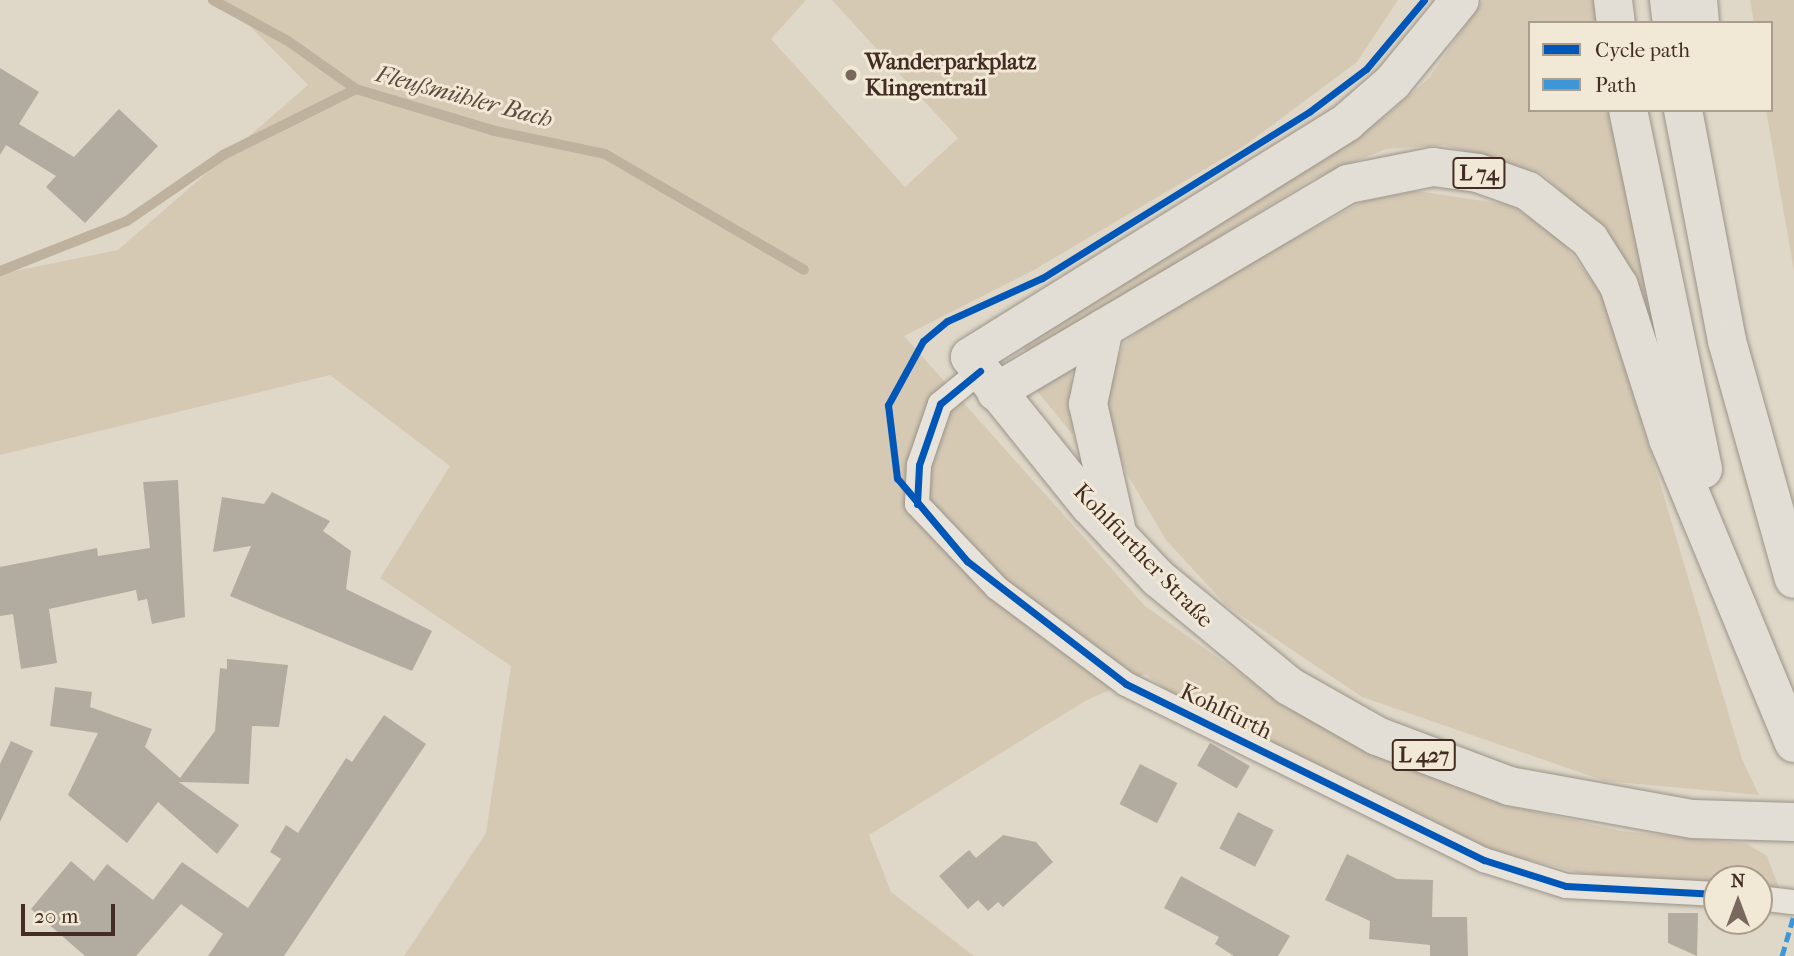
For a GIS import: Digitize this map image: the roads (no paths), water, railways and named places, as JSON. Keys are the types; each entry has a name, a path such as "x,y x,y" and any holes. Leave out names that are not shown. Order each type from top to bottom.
{"main road":[{"path":"982,373 1326,137 1392,83 1460,0"},
{"path":"1613,0 1616,21"},
{"path":"1669,0 1672,21"},
{"path":"1698,0 1700,21"},
{"name":"L 74","path":"1629,112 1674,348 1744,619"},
{"path":"1684,113 1727,341 1794,579"},
{"name":"L 74","path":"982,373 1104,328 1316,199 1383,173 1457,169 1528,191 1590,240 1619,286 1668,439 1794,743"},
{"path":"1104,328 1090,376 1090,433 1118,537"},
{"name":"Kohlfurther Straße","path":"982,373 1118,537 1250,657 1289,686 1412,751 1509,786 1575,801 1693,819 1794,822"}],"street":[{"name":"Kohlfurth","path":"982,373 940,404 919,465 917,504 997,588 1126,684 1483,860 1566,886 1703,893"},
{"path":"1773,900 1794,902"}],"waterway":[{"path":"213,0 288,41 356,89"},
{"name":"Fleußmühler Bach","path":"0,271 127,221 223,155 356,89 495,131 605,154 804,270"}],"place":[{"name":"Wanderparkplatz Klingentrail","path":"851,75"}]}
